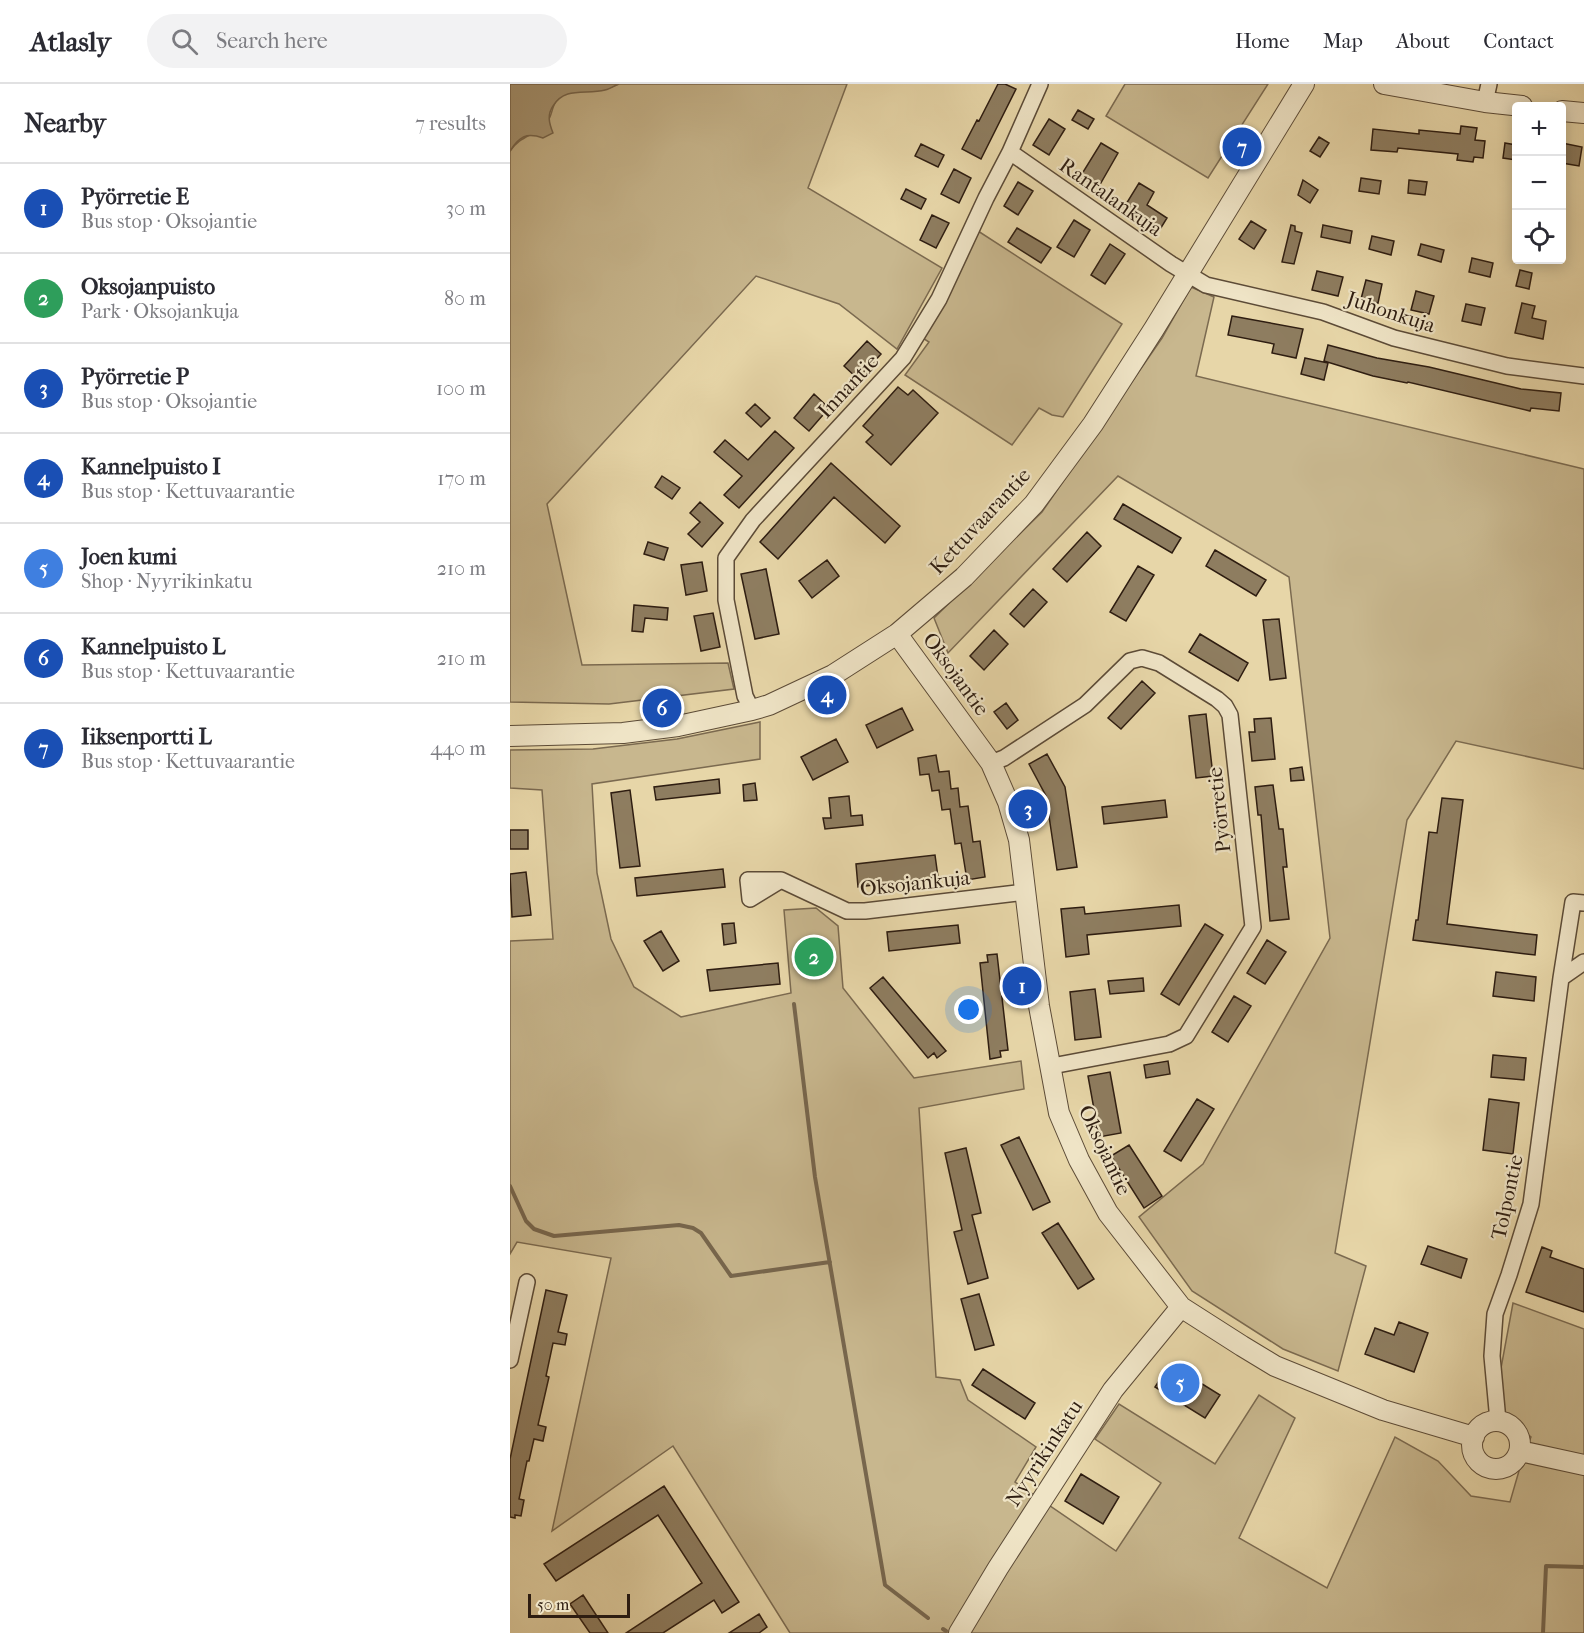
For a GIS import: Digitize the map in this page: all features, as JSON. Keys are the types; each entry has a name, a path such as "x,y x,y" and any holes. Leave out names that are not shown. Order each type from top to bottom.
{"street":[{"name":"Innantie","path":"752,710 745,696 726,600 726,558 753,520 903,358 939,299 1040,84"},
{"name":"Kettuvaarantie","path":"510,736 623,733 678,726 752,710 769,705 833,675 897,634 964,577 1034,504 1093,424 1189,275 1304,84"},
{"path":"1384,84 1487,93 1512,102"},
{"path":"1566,111 1584,113"},
{"name":"Rantalankuja","path":"1010,152 1189,275"},
{"name":"Juhonkuja","path":"1189,275 1206,285 1323,312 1394,339 1507,366 1584,376"},
{"name":"Oksojantie","path":"897,634 991,764 1008,802 1019,840 1039,1006 1059,1113 1079,1160 1108,1213 1181,1307 1275,1366 1383,1410 1474,1437"},
{"name":"Pyörretie","path":"991,764 1005,758 1085,705 1130,661 1142,658 1159,663 1217,699 1230,715 1253,927 1186,1036 1169,1044 1052,1066"},
{"name":"Oksojankuja","path":"781,880 847,911 865,911 1025,892"},
{"name":"Tolpontie","path":"1498,1421 1492,1356 1495,1314 1531,1204 1573,902 1584,903"},
{"path":"1561,978 1584,962"},
{"path":"510,1360 527,1282"},
{"name":"Nyyrikinkatu","path":"959,1633 998,1568 1113,1390 1181,1307"},
{"path":"1498,1421 1511,1426 1516,1431 1520,1451 1516,1458 1504,1467 1489,1468 1477,1459 1474,1452 1474,1437 1483,1425 1498,1421"},
{"path":"1520,1451 1584,1465"}],"shaded area":[{"path":"510,84 618,84 605,90 576,92 564,96 553,106 549,116 553,133 543,138 524,137 510,151"},
{"path":"619,84 847,84 808,188 942,268 897,349 839,304 756,276 547,504 582,665 728,663 734,689 609,704 510,702 510,151 547,122 555,102 562,96"},
{"path":"1125,84 1268,84 1208,178 1106,116"},
{"path":"978,231 1122,324 1063,417 1052,415 1039,408 1012,445 905,375 929,342 921,337"},
{"path":"1191,287 1214,297 1196,376 1584,469 1584,769 1456,741 1407,820 1335,1253 1366,1266 1338,1371 1283,1349 1192,1291 1139,1217 1203,1164 1330,938 1289,577 1118,476 948,653 934,618 1042,512 1162,338"},
{"path":"760,722 760,759 592,784 597,873 611,939 634,987 681,1017 791,993 784,910 816,908 838,926 843,988 914,1078 1021,1061 1024,1089 919,1108 936,1377 960,1380 968,1400 1036,1447 1015,1482 1116,1551 1161,1483 1095,1439 1119,1404 1215,1464 1259,1395 1295,1418 1239,1538 1327,1588 1395,1437 1438,1461 1471,1496 1510,1502 1531,1437 1494,1406 1513,1303 1584,1329 1584,1633 790,1633 673,1446 552,1531 611,1258 517,1242 510,1254 510,941 553,939 542,790 510,788 510,750 593,749 677,739"}],"building":[{"path":"998,84 1005,84 1016,89 981,159 962,149"},
{"path":"1078,110 1094,119 1088,129 1072,120"},
{"path":"1049,119 1065,129 1049,155 1033,145"},
{"path":"1461,126 1477,128 1475,140 1485,141 1483,158 1474,157 1473,162 1457,160 1458,154 1398,148 1397,152 1371,150 1373,129 1419,134 1419,130 1460,134"},
{"path":"1319,137 1329,143 1320,157 1310,151"},
{"path":"1101,143 1118,153 1098,188 1080,177"},
{"path":"1505,143 1512,144 1512,159 1503,158"},
{"path":"921,144 944,155 938,167 915,156"},
{"path":"1566,144 1582,147 1579,166 1566,164"},
{"path":"954,169 971,178 959,203 941,194"},
{"path":"1361,178 1381,181 1379,194 1359,191"},
{"path":"1303,180 1318,190 1310,203 1298,195"},
{"path":"1409,180 1427,182 1425,195 1408,193"},
{"path":"1018,182 1033,191 1018,215 1004,206"},
{"path":"1139,183 1154,192 1147,205 1167,218 1159,231 1123,209"},
{"path":"906,189 926,199 921,209 901,199"},
{"path":"932,215 949,223 936,248 920,240"},
{"path":"1074,220 1090,230 1074,257 1057,247"},
{"path":"1251,221 1266,230 1254,249 1239,239"},
{"path":"1291,225 1295,226 1295,231 1302,233 1294,264 1282,262"},
{"path":"1323,225 1352,231 1350,243 1321,237"},
{"path":"1017,228 1051,248 1041,263 1008,242"},
{"path":"1372,236 1394,241 1391,255 1369,249"},
{"path":"1110,244 1125,254 1105,284 1091,275"},
{"path":"1421,244 1444,250 1441,262 1418,255"},
{"path":"1472,258 1493,263 1490,277 1469,272"},
{"path":"1520,270 1532,273 1529,289 1516,286"},
{"path":"1317,271 1343,277 1338,296 1312,290"},
{"path":"1366,280 1382,284 1378,303 1361,299"},
{"path":"1416,291 1434,296 1429,314 1411,310"},
{"path":"1522,303 1535,306 1532,318 1546,321 1543,339 1515,333"},
{"path":"1466,304 1485,308 1481,325 1462,321"},
{"path":"1232,316 1303,329 1296,358 1272,353 1274,344 1228,335"},
{"path":"867,341 881,354 858,379 844,366"},
{"path":"1328,345 1521,389 1561,393 1559,411 1531,408 1530,411 1373,376 1324,361"},
{"path":"1305,358 1328,363 1324,380 1301,374"},
{"path":"898,387 908,395 913,390 938,413 891,465 866,442 873,435 863,426"},
{"path":"814,394 829,408 809,431 794,418"},
{"path":"755,404 770,418 761,427 746,413"},
{"path":"775,431 794,448 739,508 724,495 742,476 714,452 725,440 748,460"},
{"path":"831,463 900,526 885,543 834,497 778,559 760,542"},
{"path":"662,476 680,488 672,499 655,487"},
{"path":"700,502 723,523 702,547 688,534 700,522 690,513"},
{"path":"1123,504 1181,538 1172,553 1114,519"},
{"path":"1087,532 1101,546 1067,582 1053,569"},
{"path":"648,542 668,548 664,560 644,554"},
{"path":"1215,550 1266,580 1256,596 1206,566"},
{"path":"827,560 839,576 812,598 799,581"},
{"path":"702,562 707,591 686,595 681,565"},
{"path":"1138,566 1154,575 1126,621 1110,612"},
{"path":"766,569 779,634 755,639 741,574"},
{"path":"1033,589 1047,602 1024,627 1010,614"},
{"path":"634,605 668,608 667,620 645,618 643,632 632,631"},
{"path":"713,613 720,647 701,651 694,616"},
{"path":"1279,619 1286,678 1270,680 1263,620"},
{"path":"994,630 1008,644 984,670 970,656"},
{"path":"1200,634 1248,663 1238,681 1189,652"},
{"path":"1142,681 1155,693 1121,729 1108,718"},
{"path":"1006,703 1018,720 1007,729 994,712"},
{"path":"902,708 913,730 877,748 866,725"},
{"path":"1206,714 1213,776 1196,778 1189,716"},
{"path":"1271,718 1275,759 1252,761 1249,732 1255,732 1254,719"},
{"path":"836,739 848,762 813,780 801,757"},
{"path":"1047,754 1065,787 1077,867 1057,870 1046,796 1029,764"},
{"path":"936,755 939,772 949,771 951,789 958,788 960,807 968,806 973,842 980,841 985,877 967,880 961,843 955,844 950,809 942,810 939,790 932,791 929,774 920,775 918,758"},
{"path":"1302,767 1304,780 1291,781 1290,769"},
{"path":"719,779 720,793 656,800 654,787"},
{"path":"755,783 757,800 744,801 743,785"},
{"path":"1273,785 1279,829 1283,829 1287,867 1283,867 1289,919 1270,921 1261,815 1258,815 1255,787"},
{"path":"630,790 640,866 620,868 611,793"},
{"path":"849,796 851,816 862,815 863,825 825,829 823,818 831,818 829,798"},
{"path":"1442,798 1463,800 1447,924 1537,935 1535,955 1413,940 1416,920 1418,920 1429,832 1437,833"},
{"path":"1165,800 1167,817 1104,824 1102,807"},
{"path":"510,830 528,830 528,849 510,849"},
{"path":"935,855 938,877 858,887 856,864"},
{"path":"723,869 725,887 637,896 635,878"},
{"path":"526,872 531,915 512,917 510,874"},
{"path":"1179,905 1181,926 1087,935 1089,954 1066,957 1061,909 1084,907 1085,914"},
{"path":"734,923 736,943 724,945 722,924"},
{"path":"1205,924 1223,935 1179,1005 1161,994"},
{"path":"958,925 960,943 889,951 887,932"},
{"path":"661,931 679,961 663,971 644,941"},
{"path":"1267,940 1286,952 1265,984 1247,973"},
{"path":"997,954 1008,1050 1000,1051 1001,1057 990,1059 980,963 988,962 987,955"},
{"path":"778,963 780,984 710,991 707,970"},
{"path":"1496,972 1536,977 1534,1001 1493,996"},
{"path":"883,977 946,1051 937,1058 934,1053 928,1058 870,988"},
{"path":"1143,978 1144,991 1110,994 1108,981"},
{"path":"1095,989 1101,1037 1075,1040 1070,992"},
{"path":"1234,996 1251,1006 1228,1042 1212,1032"},
{"path":"1493,1055 1526,1058 1524,1080 1491,1077"},
{"path":"1168,1061 1170,1074 1146,1078 1144,1065"},
{"path":"1110,1072 1121,1133 1099,1137 1088,1076"},
{"path":"1197,1099 1214,1109 1181,1161 1164,1151"},
{"path":"1489,1099 1519,1103 1513,1154 1483,1150"},
{"path":"1019,1137 1050,1202 1033,1210 1001,1145"},
{"path":"1129,1145 1162,1196 1144,1208 1111,1156"},
{"path":"966,1148 981,1213 972,1215 988,1278 968,1284 954,1232 962,1230 945,1153"},
{"path":"1058,1223 1094,1279 1078,1289 1042,1233"},
{"path":"1428,1246 1467,1259 1461,1278 1421,1264"},
{"path":"1542,1247 1552,1251 1550,1257 1584,1269 1584,1312 1526,1292"},
{"path":"546,1290 567,1295 558,1332 567,1334 565,1345 553,1343 546,1376 549,1377 538,1425 546,1427 543,1441 534,1439 519,1499 524,1500 521,1516 515,1515 515,1518 510,1517 510,1459"},
{"path":"979,1294 994,1345 975,1350 961,1299"},
{"path":"1399,1322 1428,1333 1414,1372 1365,1354 1375,1328 1394,1335"},
{"path":"1170,1364 1220,1395 1205,1418 1155,1387"},
{"path":"983,1369 1035,1403 1025,1419 972,1385"},
{"path":"1081,1474 1119,1497 1103,1524 1065,1501"},
{"path":"664,1486 739,1602 722,1613 714,1600 663,1633 626,1633 702,1583 658,1515 556,1581 544,1564"},
{"path":"583,1595 608,1633 590,1633 570,1604"},
{"path":"759,1614 767,1627 759,1633 729,1633"}],"waterway":[{"path":"794,1004 815,1177 885,1585 928,1618"},
{"path":"510,1186 526,1221 534,1229 554,1236 679,1225 693,1228 701,1233 731,1276 830,1262"},
{"path":"1543,1633 1546,1566 1584,1567"}],"place":[{"name":"Iiksenportti L","path":"1242,147"},
{"name":"Kannelpuisto I","path":"827,695"},
{"name":"Kannelpuisto L","path":"662,708"},
{"name":"Pyörretie P","path":"1028,809"},
{"name":"Oksojanpuisto","path":"814,957"},
{"name":"Pyörretie E","path":"1022,986"},
{"name":"Joen kumi","path":"1180,1383"}]}
